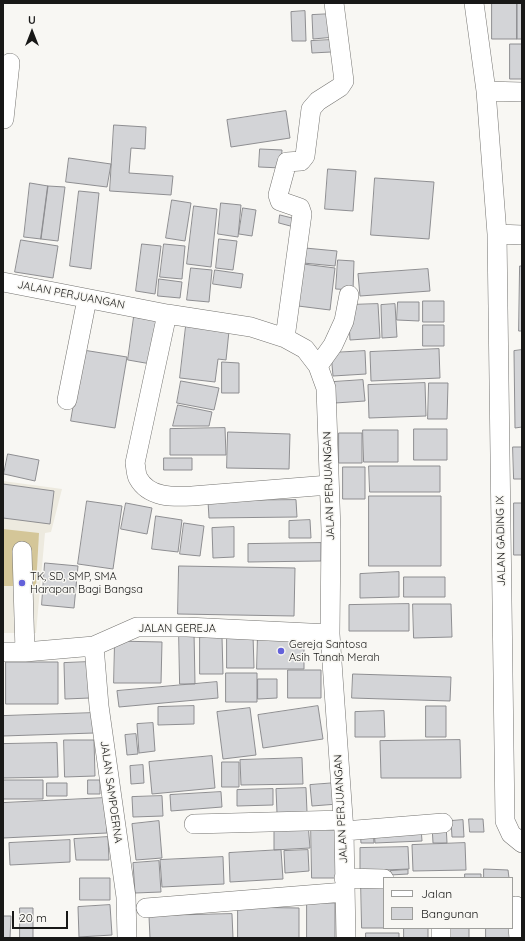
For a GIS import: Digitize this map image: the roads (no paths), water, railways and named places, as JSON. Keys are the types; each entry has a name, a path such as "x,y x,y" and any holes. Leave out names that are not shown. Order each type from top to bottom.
{"street":[{"path":"285,338 302,210 280,201 278,195 287,162 301,161 305,156 312,109 318,101 340,87 344,81 334,3"},
{"name":"JALAN GADING IX","path":"474,3 486,91 497,234 506,821 511,834 521,843"},
{"path":"3,120 10,63"},
{"path":"486,91 522,92"},
{"path":"497,234 522,234"},
{"name":"JALAN PERJUANGAN","path":"3,282 167,314 251,327 285,338 305,349 318,366 326,388 331,531 330,634 343,826 346,938"},
{"path":"318,366 333,345 344,321 349,295"},
{"path":"67,400 87,299"},
{"path":"167,314 135,463 138,478 150,492 171,497 329,485"},
{"path":"22,551 25,652"},
{"name":"JALAN GEREJA","path":"3,652 25,652 94,646 137,627 186,627 330,634"},
{"name":"JALAN SAMPOERNA","path":"94,646 100,714 126,897 127,938"},
{"path":"194,824 343,826 443,823"},
{"path":"146,908 345,885 383,879"},
{"path":"516,906 519,938"}],"place":[{"name":"TK, SD, SMP, SMA Harapan Bagi Bangsa","path":"22,583"},
{"name":"Gereja Santosa Asih Tanah Merah","path":"281,651"}]}
